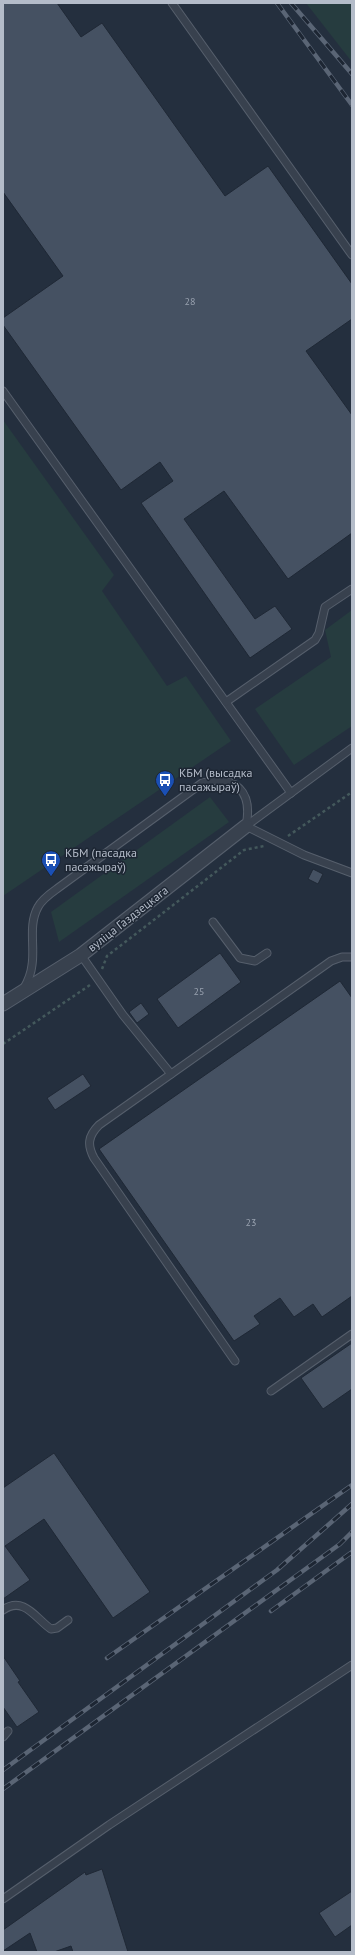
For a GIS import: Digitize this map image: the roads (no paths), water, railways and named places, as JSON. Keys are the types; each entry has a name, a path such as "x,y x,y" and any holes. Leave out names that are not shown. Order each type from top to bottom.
{"street":[{"name":"вуліца Газдзецкага","path":"3,1004 81,955 246,826"}],"lane":[{"path":"172,3 352,255"},
{"path":"3,391 291,793"},
{"path":"226,702 315,640 319,632 325,607 352,589"},
{"path":"246,826 352,748"},
{"path":"21,993 29,979 32,966 33,921 38,907 46,897 58,888 202,783 213,780 226,781 237,786 244,794 248,804 246,826"},
{"path":"246,826 304,855 352,873"},
{"path":"213,922 240,958 255,960 267,953"},
{"path":"81,955 123,1015 171,1074"},
{"path":"235,1361 94,1158 89,1146 89,1138 98,1125 331,961 342,957 352,957"},
{"path":"271,1391 352,1334"},
{"path":"3,1610 7,1607 15,1606 29,1609 51,1629 57,1628 68,1620"},
{"path":"3,1899 109,1825 352,1665"},
{"path":"3,1737 8,1731"}],"railway":[{"path":"277,3 352,105"},
{"path":"291,3 352,74"},
{"path":"107,1658 352,1485"},
{"path":"3,1770 277,1570 352,1504"},
{"path":"3,1789 340,1544 352,1532"},
{"path":"271,1611 352,1552"}],"place":[{"name":"КБМ (высадка пасажыраў)","path":"165,797"},
{"name":"КБМ (пасадка пасажыраў)","path":"51,877"}]}
